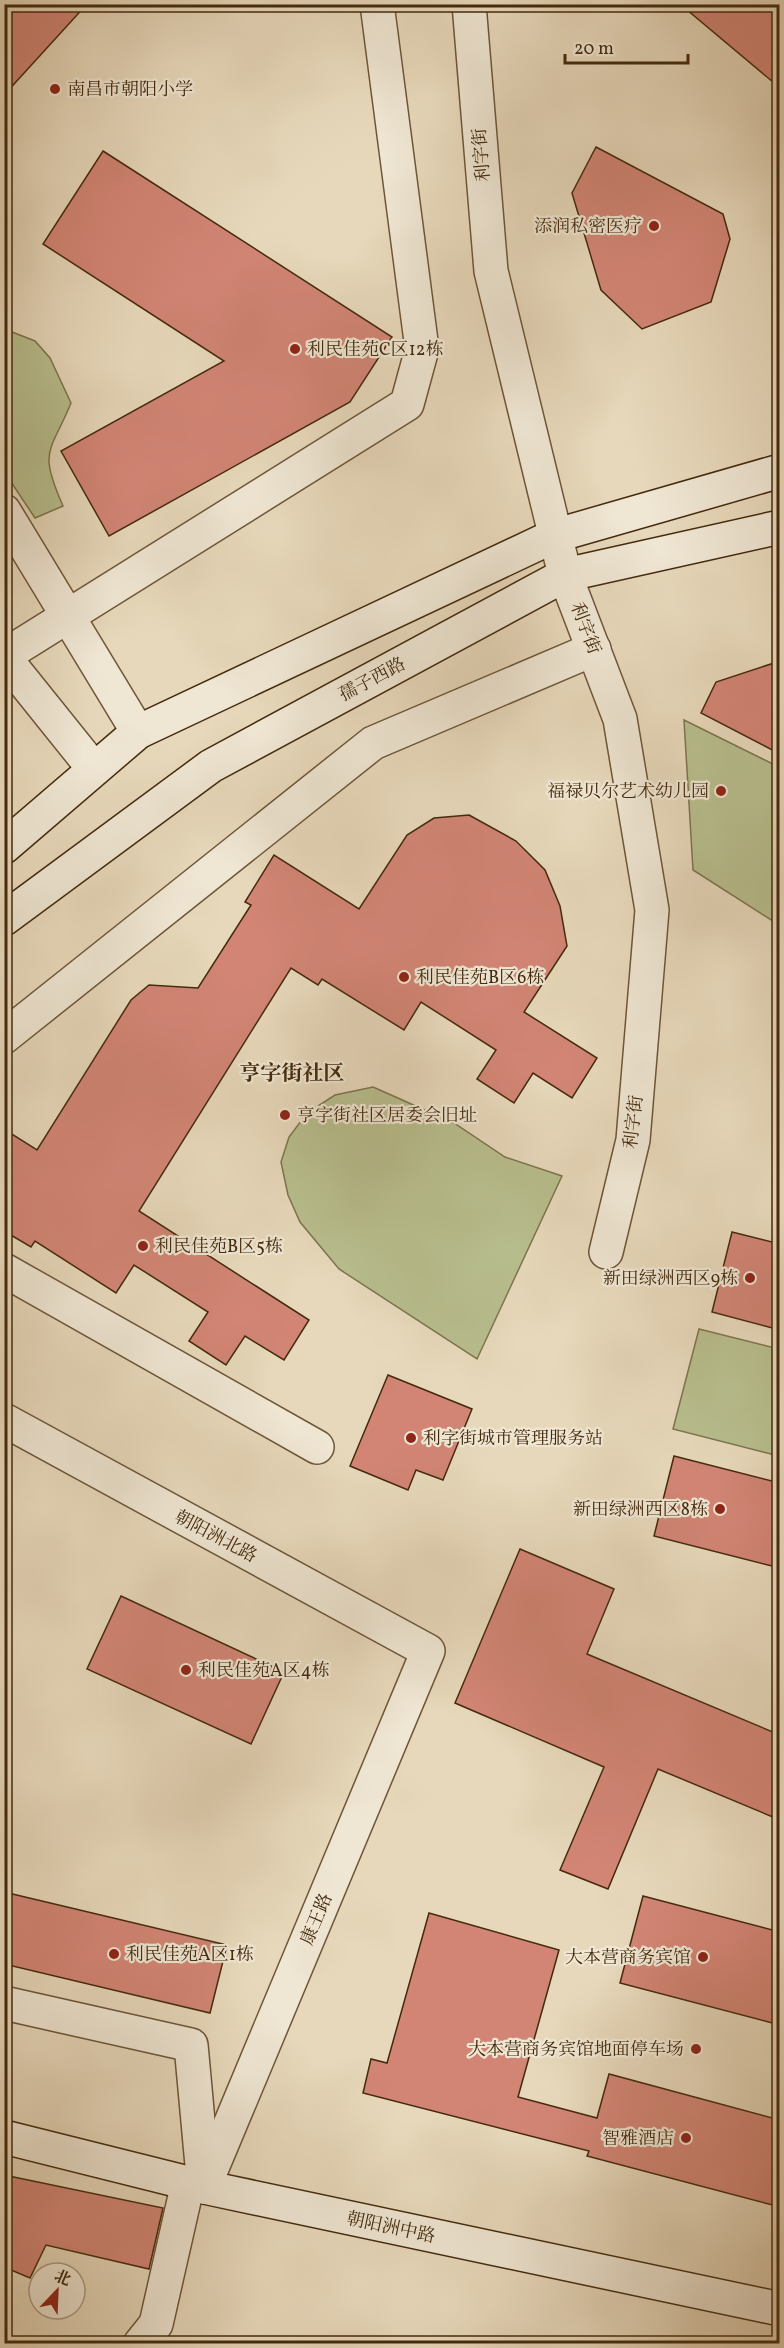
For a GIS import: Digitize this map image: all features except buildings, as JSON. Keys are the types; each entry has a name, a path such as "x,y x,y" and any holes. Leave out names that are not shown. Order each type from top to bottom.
{"street":[{"path":"94,769 4,656 407,404 422,349 377,4"},
{"name":"利字街","path":"469,4 491,271 565,575 620,719 652,910 633,1140 606,1252"},
{"path":"4,847 138,732 554,536 780,471"},
{"path":"4,511 138,732"},
{"name":"孺子西路","path":"4,920 211,766 565,575 780,527"},
{"path":"4,1037 373,743 594,649"},
{"path":"4,1270 317,1448"},
{"name":"朝阳洲北路","path":"4,1420 428,1650"},
{"name":"康王路","path":"140,2343 156,2324 196,2185 428,1650"},
{"path":"4,2003 191,2045 196,2185"},
{"name":"朝阳洲中路","path":"4,2137 196,2185 780,2309"}],"green space":[{"path":"12,332 35,341 50,358 71,403 53,443 49,462 55,487 63,506 35,518 5,473 5,335"},
{"path":"684,720 779,767 779,925 693,870"},
{"path":"373,1087 454,1123 505,1157 562,1176 477,1359 339,1269 300,1222 288,1195 281,1162 289,1137 307,1113 335,1095"},
{"path":"699,1329 779,1349 779,1456 673,1429"}],"place":[{"name":"南昌市朝阳小学","path":"55,89"},
{"name":"添润私密医疗","path":"654,226"},
{"name":"利民佳苑C区12栋","path":"295,349"},
{"name":"福禄贝尔艺术幼儿园","path":"721,791"},
{"name":"利民佳苑B区6栋","path":"404,977"},
{"name":"亨字街社区居委会旧址","path":"285,1115"},
{"name":"利民佳苑B区5栋","path":"143,1246"},
{"name":"新田绿洲西区9栋","path":"750,1278"},
{"name":"利字街城市管理服务站","path":"411,1438"},
{"name":"新田绿洲西区8栋","path":"720,1509"},
{"name":"利民佳苑A区4栋","path":"186,1670"},
{"name":"利民佳苑A区1栋","path":"114,1954"},
{"name":"大本营商务宾馆","path":"703,1957"},
{"name":"大本营商务宾馆地面停车场","path":"696,2049"},
{"name":"智雅酒店","path":"686,2138"}],"district":[{"name":"亨字街社区","path":"292,1073"}]}
